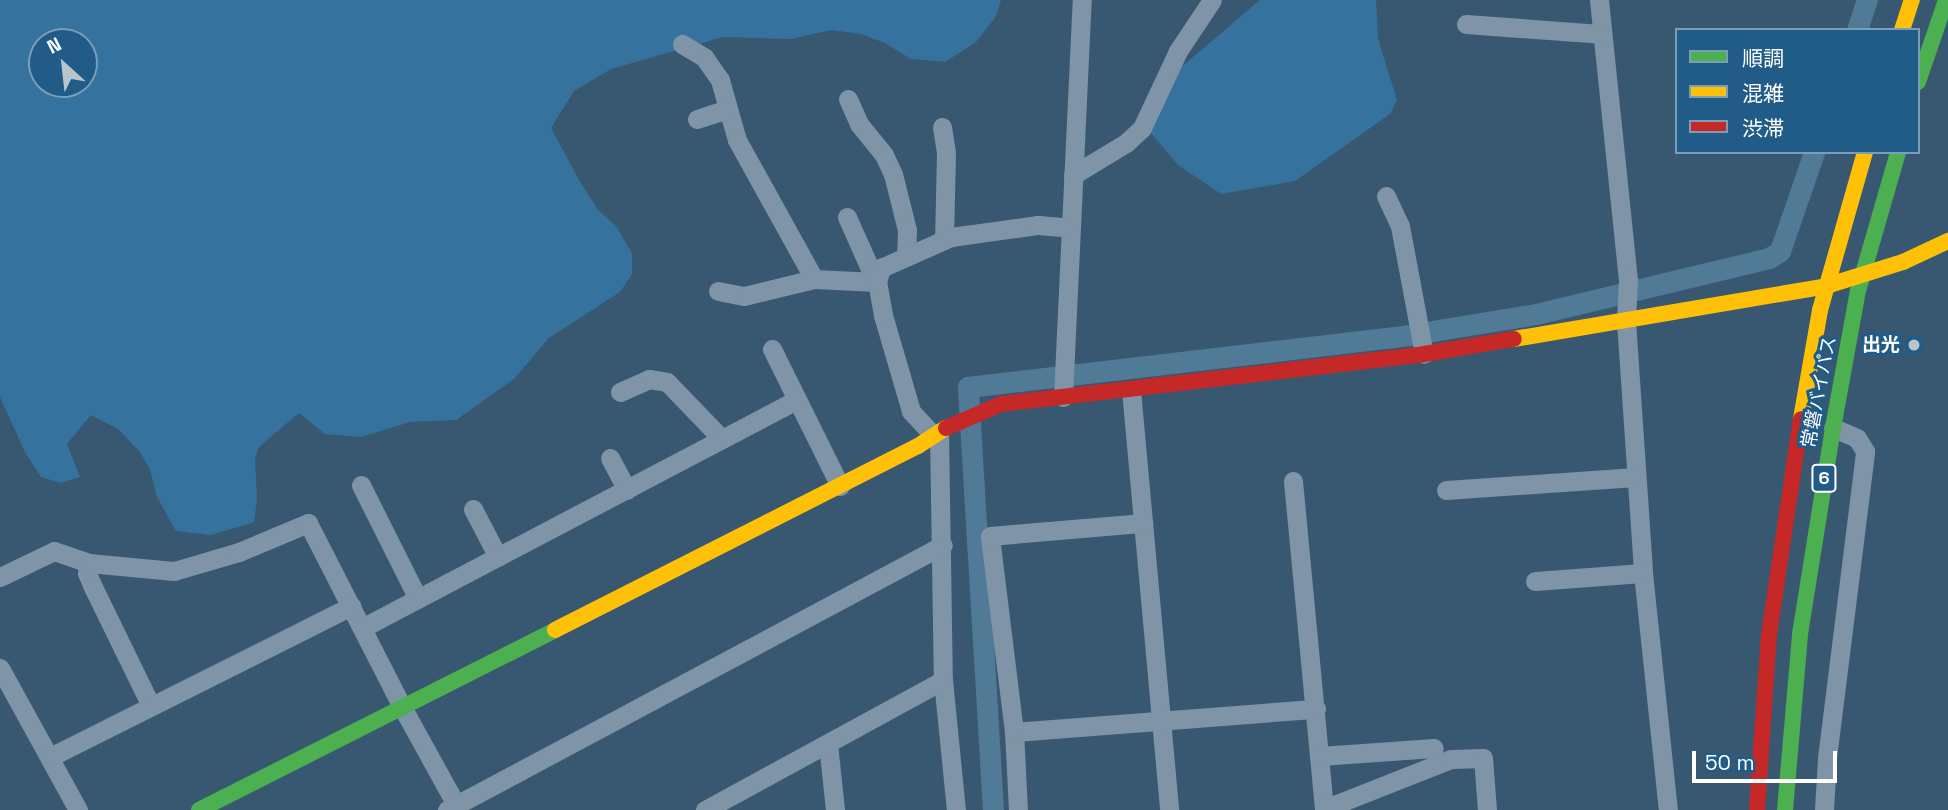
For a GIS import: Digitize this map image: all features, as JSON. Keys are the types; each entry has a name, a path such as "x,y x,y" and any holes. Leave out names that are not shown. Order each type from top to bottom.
{"main road":[{"path":"1903,28 1912,0"},
{"path":"1920,76 1946,0"},
{"name":"常磐バイパス","path":"1757,810 1769,635 1803,406 1826,286 1864,154"},
{"name":"常磐バイパス","path":"1785,810 1800,634 1833,428 1862,276 1897,154"},
{"path":"199,810 401,705 840,486 978,412 1001,404 1424,354 1626,321 1826,286 1862,276 1948,241"}],"street":[{"path":"1063,397 1082,0"},
{"path":"1073,175 1126,143 1142,128 1178,51 1212,0"},
{"path":"1600,0 1601,34 1629,290 1626,321 1643,573 1668,810"},
{"path":"1466,24 1601,34"},
{"path":"682,44 712,66 724,89 737,140 786,233 814,279"},
{"path":"848,99 859,124 884,155 893,174 908,230 906,255"},
{"path":"697,119 727,109"},
{"path":"942,127 946,153 944,240"},
{"path":"1386,196 1400,226 1424,354"},
{"path":"847,217 877,280 911,411 943,431 943,680 956,810"},
{"path":"877,280 881,268 944,240 1038,225 1070,228"},
{"path":"718,291 744,296 814,279 877,280"},
{"path":"772,349 840,486"},
{"path":"620,392 649,379 667,382 722,439"},
{"path":"1130,390 1169,810"},
{"path":"362,628 797,400"},
{"path":"1824,810 1830,730 1865,451 1857,438 1833,428"},
{"path":"610,458 627,491"},
{"path":"1446,490 1636,477"},
{"path":"1293,481 1324,809 1451,759 1483,758 1487,810"},
{"path":"361,485 418,599"},
{"path":"473,509 498,557"},
{"path":"0,577 54,551 89,563 174,571 239,552 308,523 455,808 943,545"},
{"path":"1018,810 1014,732 990,536 1143,523"},
{"path":"89,563 87,573 93,587 151,706"},
{"path":"1535,581 1643,573"},
{"path":"50,757 351,606"},
{"path":"0,668 78,810"},
{"path":"705,810 943,680"},
{"path":"1014,732 1316,709"},
{"path":"828,744 835,810"},
{"path":"1320,756 1434,748"}],"shaded area":[{"path":"0,0 1001,0 995,18 976,42 945,62 911,59 885,43 861,34 831,30 791,39 723,37 611,69 574,91 551,128 598,210 616,226 632,253 632,274 620,292 549,338 514,379 456,420 410,422 361,437 325,434 299,413 259,447 255,458 257,500 254,522 211,535 176,531 157,497 150,469 139,451 118,429 91,415 67,444 80,477 61,483 41,477 25,452 0,397"},
{"path":"1260,0 1376,0 1378,39 1397,100 1390,114 1295,181 1221,194 1178,165 1151,133 1148,106 1173,74"}],"waterway":[{"path":"1858,28 1867,0"},
{"path":"993,810 968,387 1408,335 1536,314 1769,258 1780,251 1813,154"}],"traffic: fast":[{"path":"1920,76 1946,0"},
{"path":"1785,810 1800,634 1833,428 1858,291 1897,154"},
{"path":"199,810 555,630"}],"traffic: slow":[{"path":"1903,28 1912,0"},
{"path":"1801,419 1820,310 1864,154"},
{"path":"1514,339 1826,286 1903,262 1948,241"},
{"path":"555,630 918,446 946,428"}],"traffic: jam":[{"path":"946,428 1001,404 1424,354 1514,339"},
{"path":"1757,810 1769,635 1801,419"}],"place":[{"name":"出光","path":"1914,345"}]}
